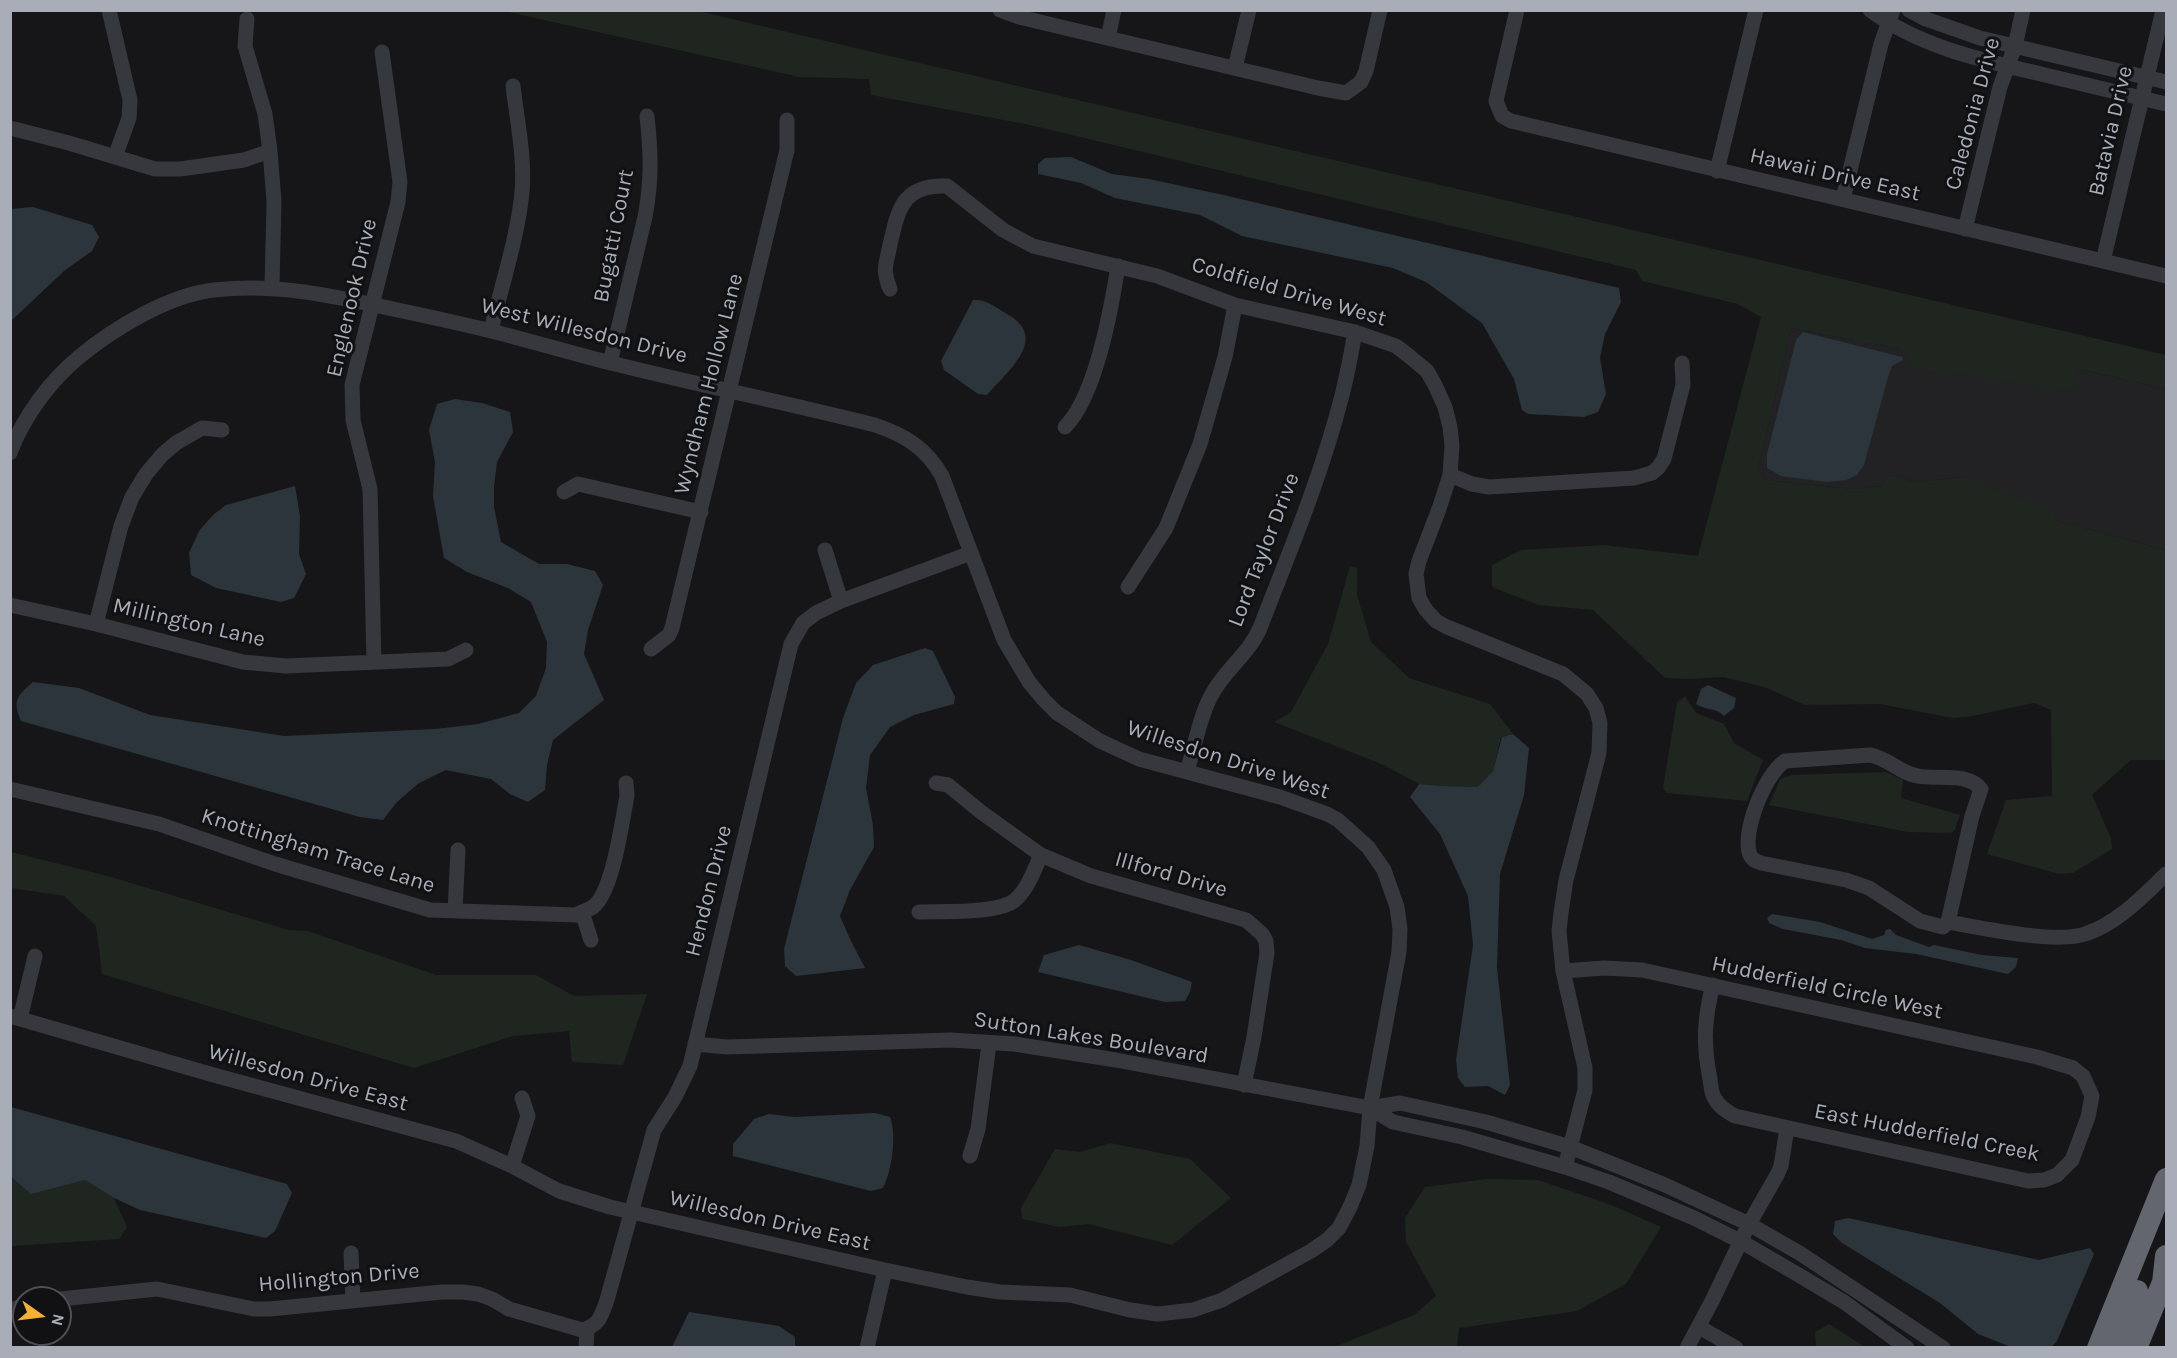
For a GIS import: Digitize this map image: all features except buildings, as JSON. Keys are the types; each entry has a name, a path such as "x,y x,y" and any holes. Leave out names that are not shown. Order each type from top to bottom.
{"highway":[{"path":"2098,1347 2166,1184"},
{"path":"2120,1347 2142,1276 2138,1252"},
{"path":"2136,1347 2165,1279 2166,1256"}],"street":[{"path":"109,10 130,100 129,118 116,157"},
{"path":"1000,10 1108,38 1346,93 1361,82 1366,71 1380,10"},
{"path":"1108,38 1114,10"},
{"path":"1235,68 1250,10"},
{"name":"Hawaii Drive East","path":"1517,10 1496,101 1502,116 1511,121 2166,276"},
{"path":"1717,171 1756,10"},
{"path":"1870,10 1891,16 1947,50 2166,104"},
{"path":"1909,10 1956,31 2166,82"},
{"name":"Caledonia Drive","path":"1965,229 2000,87 2015,46 2023,10"},
{"name":"Batavia Drive","path":"2103,261 2163,10"},
{"path":"1843,199 1881,44 1891,16"},
{"path":"247,19 244,46 265,114 270,152 273,201 272,287"},
{"name":"Englenook Drive","path":"374,662 370,489 353,420 352,385 398,202 400,182 382,52"},
{"path":"491,331 523,189 513,86"},
{"name":"Bugatti Court","path":"610,363 649,193 651,172 647,116"},
{"name":"Wyndham Hollow Lane","path":"651,649 669,635 701,512 788,150 787,120"},
{"path":"11,127 156,169 180,169 244,159 270,152"},
{"name":"Coldfield Drive West","path":"890,289 884,274 897,212 909,197 921,188 935,185 946,186 1003,230 1033,246 1157,276 1235,304 1355,332 1395,346 1427,371 1445,407 1452,446 1450,475 1416,574 1419,597 1426,610 1436,621 1447,627 1563,674 1587,694 1596,708 1600,723 1599,753 1564,895 1559,931 1563,971 1585,1068 1583,1101 1565,1167"},
{"path":"1065,427 1076,416 1091,382 1113,296 1118,266"},
{"name":"West Willesdon Drive","path":"10,453 14,433 62,373 78,357 119,329 182,297 213,290 272,287 315,292 491,331 610,363 875,424 910,440 936,465 971,553"},
{"path":"1128,587 1166,528 1200,444 1225,357 1235,304"},
{"name":"Lord Taylor Drive","path":"1188,771 1210,696 1222,678 1255,640 1264,618 1330,438 1342,398 1355,332"},
{"path":"1450,475 1490,488 1646,476 1658,468 1664,459 1683,386 1682,363"},
{"path":"96,624 121,526 132,497 146,474 176,443 202,428 222,430"},
{"path":"564,492 578,484 701,512"},
{"path":"825,550 841,601"},
{"name":"Willesdon Drive West","path":"971,553 1004,640 1029,682 1057,713 1100,741 1138,759 1280,797 1327,814 1338,820 1368,847 1384,870 1397,907 1400,929 1399,952 1370,1108"},
{"name":"Hendon Drive","path":"584,1329 592,1327 599,1320 607,1300 654,1130 681,1086 690,1066 791,644 797,631 809,618 841,601 971,553"},
{"name":"Millington Lane","path":"10,605 96,624 243,662 286,666 448,659 466,650"},
{"path":"1870,755 1890,762 1919,777 1956,778 1977,784 1982,789 1972,816 1948,922 1943,927 1920,921 1869,888 1846,880 1754,861 1749,854 1749,844 1758,800 1769,777 1778,766 1785,761 1870,755"},
{"path":"591,940 582,912 594,906 608,884 627,796 626,783"},
{"name":"Illford Drive","path":"936,783 948,785 1041,855 1091,876 1246,920 1262,934 1268,953 1267,966 1244,1085"},
{"name":"Knottingham Trace Lane","path":"10,789 159,824 275,864 430,910 576,915 582,912"},
{"path":"455,911 458,850"},
{"path":"919,912 992,909 1005,906 1016,899 1024,889 1041,855"},
{"path":"1948,922 2021,934 2076,937 2088,934 2122,913 2166,874"},
{"path":"15,1017 35,956"},
{"name":"Hudderfield Circle West","path":"1563,971 1624,968 1642,970 2067,1065 2083,1076 2092,1096 2072,1160 2057,1175"},
{"name":"East Hudderfield Creek","path":"1713,985 1706,1013 1704,1036 1713,1096 1725,1111 1741,1118 2028,1181 2044,1180 2057,1175"},
{"name":"Willesdon Drive East","path":"15,1017 456,1142 512,1166 560,1191 630,1212 967,1287 1000,1292 1070,1295 1130,1310 1158,1314 1193,1310 1222,1300 1327,1240 1339,1228 1359,1185 1367,1146 1370,1108"},
{"name":"Sutton Lakes Boulevard","path":"695,1044 727,1047 951,1040 1014,1044 1116,1060 1370,1108 1400,1103 1486,1122 1570,1147 1665,1185 1749,1224 1801,1254 1943,1347"},
{"path":"970,1156 978,1129 989,1044"},
{"path":"512,1166 528,1116 522,1098"},
{"name":"Sutton Lakes Boulevard","path":"1370,1108 1393,1122 1472,1139 1565,1167 1658,1202 1742,1242 1844,1302 1907,1347"},
{"path":"1687,1347 1781,1166 1787,1128"},
{"path":"351,1252 353,1301"},
{"path":"867,1347 885,1270"},
{"name":"Hollington Drive","path":"72,1298 157,1289 254,1309 270,1309 442,1292 463,1292 492,1299 509,1309 584,1329"},
{"path":"1888,1334 1898,1317"},
{"path":"1699,1327 1736,1347"},
{"path":"584,1329 586,1347"}],"shaded area":[{"path":"504,11 698,11 2166,355 2166,389 2079,369 2071,391 1914,368 1900,349 1791,328 1758,470 1766,480 1855,489 1882,486 1889,475 1917,482 1963,477 2053,510 2055,520 2166,550 2166,760 2131,760 2092,795 2111,838 2112,849 2073,873 2059,874 1987,854 2006,800 2052,796 2051,710 2034,703 1953,718 1880,704 1805,705 1764,687 1723,677 1665,678 1593,610 1538,605 1492,587 1492,565 1521,550 1604,545 1698,556 1761,317 1738,304 1642,281 1636,270 1030,125 871,95 869,79 799,77"},
{"path":"1071,157 1112,174 1149,179 1228,196 1619,288 1621,302 1605,334 1600,358 1606,394 1598,412 1584,417 1528,414 1522,410 1514,379 1482,323 1426,282 1393,268 1242,236 1200,215 1115,198 1081,183 1038,174 1038,164 1045,158"},
{"path":"33,207 92,225 99,237 92,251 64,271 11,321 11,209"},
{"path":"973,300 986,302 1007,314 1019,323 1025,333 1025,344 1021,354 987,395 978,394 944,370 941,361"},
{"path":"1791,328 1900,349 2079,369 2166,389 2166,550 2055,520 1963,477 1917,482 1889,475 1882,486 1855,489 1766,480 1758,470"},
{"path":"1803,332 1902,357 1903,360 1892,366 1864,465 1857,475 1846,480 1827,482 1781,476 1767,468 1767,454 1796,340"},
{"path":"455,399 482,403 510,412 513,432 497,462 494,487 494,507 501,542 539,564 567,564 595,571 603,585 588,630 584,654 604,700 553,740 547,765 545,790 528,802 510,794 491,779 446,770 419,783 397,802 383,820 360,817 21,721 17,708 18,699 33,682 79,688 150,715 284,736 435,729 478,724 519,713 536,696 546,668 547,642 531,602 508,588 467,572 444,558 433,496 435,462 429,430 437,404"},
{"path":"295,486 300,516 299,554 306,574 294,598 281,602 216,588 191,575 189,553 199,531 213,515 226,505"},
{"path":"1350,566 1357,568 1357,595 1371,642 1409,678 1490,704 1513,734 1501,737 1493,771 1478,787 1419,784 1384,765 1274,722 1291,712 1328,644"},
{"path":"925,648 933,651 955,697 954,704 914,715 890,727 870,755 866,788 873,825 874,847 850,890 840,916 865,968 796,976 785,966 784,949 843,718 856,683 873,665"},
{"path":"1708,685 1736,698 1734,708 1724,716 1717,711 1696,704 1701,689"},
{"path":"1685,696 1696,713 1724,724 1734,743 1763,760 1747,801 1667,793 1663,788 1677,702"},
{"path":"1513,734 1529,748 1524,795 1500,874 1497,968 1510,1085 1505,1095 1488,1086 1465,1087 1458,1078 1456,1060 1473,945 1468,896 1440,834 1410,797 1419,784 1478,787 1493,771 1502,737"},
{"path":"1886,772 1903,780 1901,798 1960,815 1952,833 1908,832 1769,805 1780,779 1792,775"},
{"path":"11,852 104,875 289,930 308,931 436,975 536,975 574,996 647,994 623,1065 572,1062 569,1031 513,1036 414,1068 102,974 96,926 64,896 11,888"},
{"path":"1772,914 1820,922 1872,939 1884,935 1886,930 1890,929 1896,935 1929,947 1934,945 1982,955 2018,958 2016,967 2008,974 1916,954 1865,948 1841,940 1783,929 1769,923 1767,918"},
{"path":"1079,945 1131,960 1192,982 1190,992 1185,1001 1165,1002 1038,972 1044,955"},
{"path":"11,1107 287,1184 292,1193 275,1231 266,1238 140,1210 114,1198 85,1180 31,1194 11,1177"},
{"path":"875,1113 890,1117 893,1133 891,1163 883,1188 871,1191 733,1156 733,1144 754,1119 769,1114 794,1117"},
{"path":"1110,1143 1190,1159 1231,1198 1172,1245 1089,1224 1059,1227 1022,1219 1021,1208 1055,1149 1080,1152"},
{"path":"10,1177 31,1193 85,1180 114,1198 127,1227 119,1239 11,1246"},
{"path":"1487,1179 1538,1180 1609,1204 1661,1227 1626,1284 1577,1311 1459,1328 1457,1347 1334,1347 1414,1315 1436,1296 1406,1242 1405,1218 1425,1187"},
{"path":"1848,1218 2039,1260 2090,1248 2094,1254 2057,1341 2051,1347 2011,1347 1978,1334 1940,1303 1842,1243 1833,1234 1835,1221"},
{"path":"689,1312 779,1326 795,1337 795,1348 672,1347"},
{"path":"1829,1324 1865,1347 1816,1347 1815,1332"}]}
